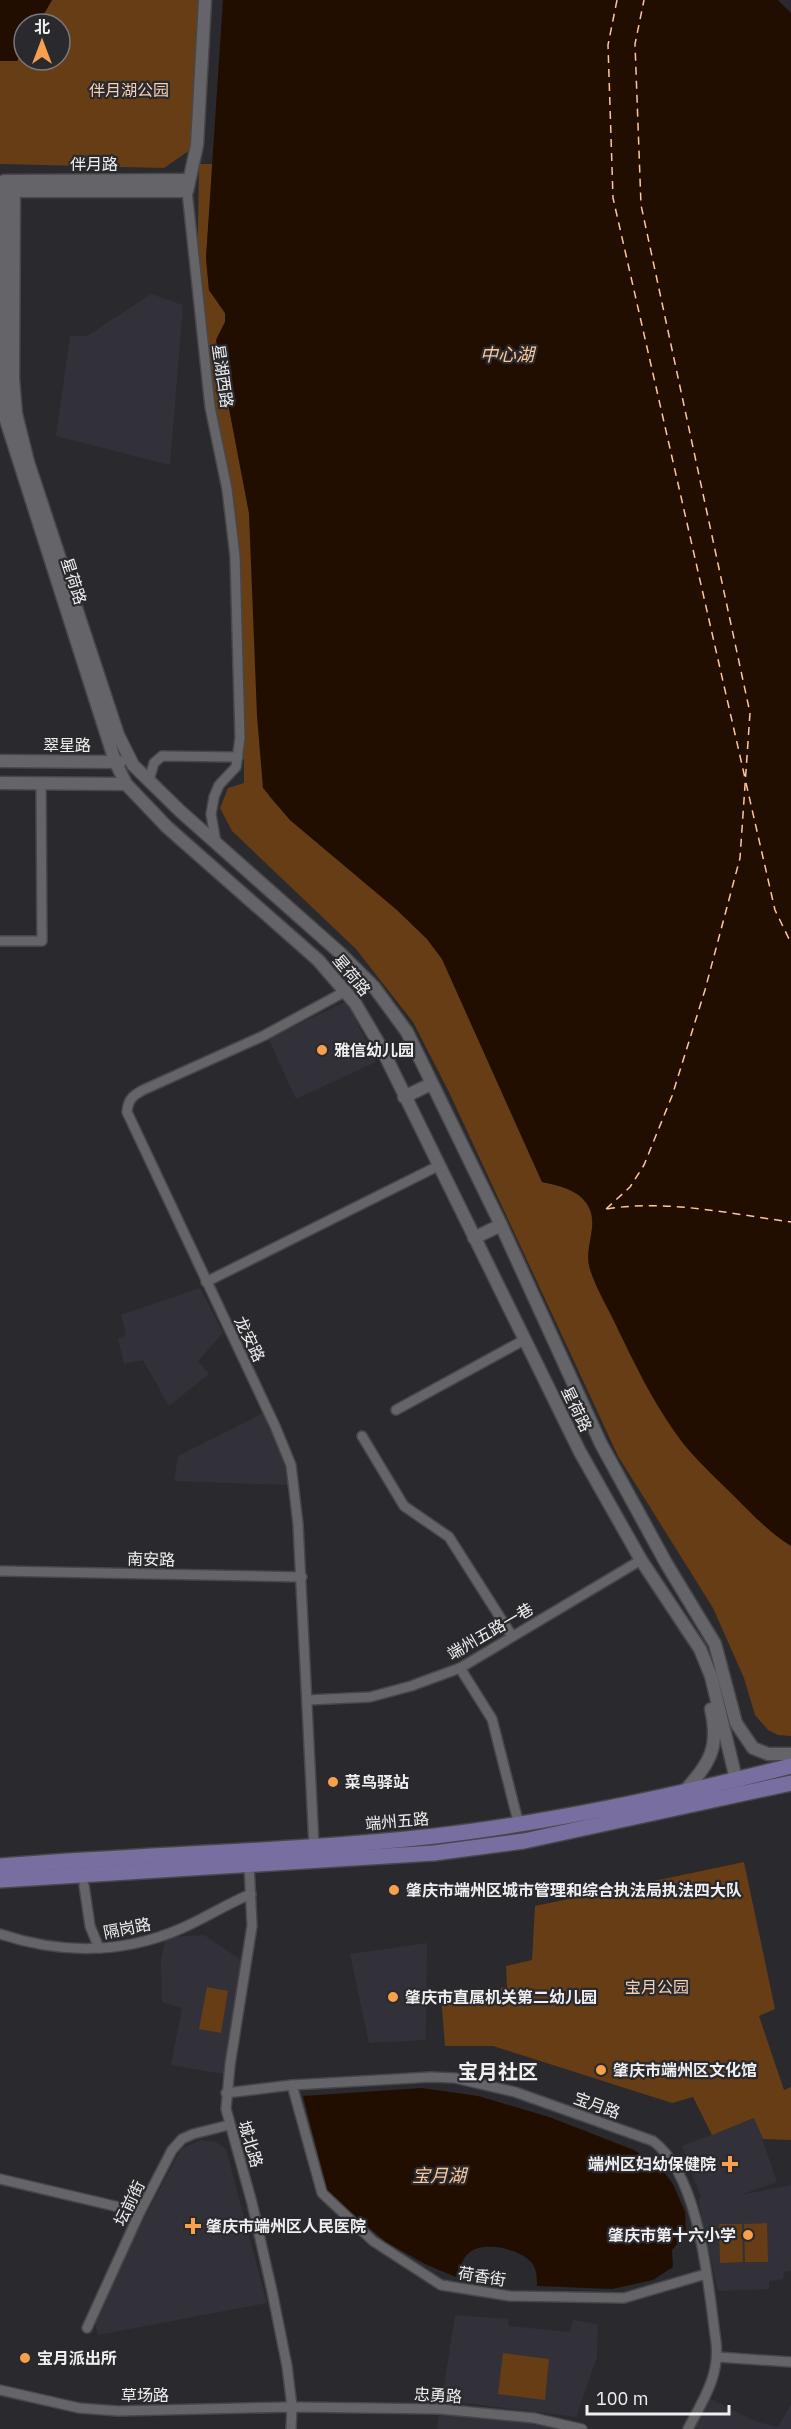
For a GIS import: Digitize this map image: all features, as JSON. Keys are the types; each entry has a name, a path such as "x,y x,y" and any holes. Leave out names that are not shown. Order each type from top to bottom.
{"main road":[{"name":"端州五路","path":"0,1866 434,1859 524,1841 738,1787 791,1766"},
{"name":"端州五路","path":"0,1880 313,1860 434,1836 519,1825 684,1792 791,1783"}],"street":[{"name":"星湖西路","path":"205,0 196,145 188,186 210,407 227,489 235,556 240,738 238,757"},
{"name":"伴月路","path":"6,186 188,186"},
{"name":"星荷路","path":"6,186 3,376 7,416 115,761 126,784 167,827 318,960 346,991 382,1049 580,1452 640,1560 700,1649 711,1676 738,1787"},
{"name":"星荷路","path":"7,416 28,462 118,735 133,765 180,811 340,952 374,987 407,1032 501,1225 601,1444 666,1563 715,1644 736,1724 753,1748 768,1754 791,1754"},
{"path":"149,780 154,763 162,756 238,757 236,767 219,785 214,797 211,814 216,843"},
{"name":"翠星路","path":"0,761 115,761 133,765"},
{"path":"92,761 93,783"},
{"path":"0,783 126,784"},
{"path":"0,941 42,941 40,783"},
{"path":"167,827 180,811"},
{"name":"龙安路","path":"313,1860 302,1577 291,1465 285,1446 127,1112 128,1103 134,1095 143,1090 263,1036 346,991"},
{"path":"404,1097 431,1084"},
{"path":"206,1282 438,1166"},
{"path":"474,1238 501,1225"},
{"path":"396,1410 524,1340"},
{"path":"362,1436 404,1506 449,1537 512,1636"},
{"name":"端州五路一巷","path":"308,1700 370,1697 411,1686 460,1668 640,1560"},
{"name":"南安路","path":"0,1571 302,1577"},
{"path":"684,1792 700,1774 709,1758 716,1737 700,1649"},
{"path":"460,1668 492,1719 519,1825"},
{"name":"城北路","path":"249,1864 252,1926 226,2093 229,2125 252,2203 287,2367 292,2407 291,2429"},
{"path":"84,1885 90,1926 99,1948"},
{"name":"隔岗路","path":"0,1934 66,1949 99,1948 146,1942 183,1929 224,1905 251,1894"},
{"name":"宝月路","path":"226,2093 292,2085 455,2078 515,2092 653,2141 671,2159 685,2185 696,2221 718,2357 716,2374 688,2429"},
{"name":"荷香街","path":"292,2085 322,2193 373,2241 441,2285 510,2296 624,2298 706,2274"},
{"name":"坛前街","path":"87,2328 140,2212 172,2150 182,2139 193,2134 229,2125"},
{"path":"0,2179 140,2212"},
{"path":"718,2357 791,2362"},
{"name":"草场路","path":"0,2390 80,2408 118,2411 292,2407"},
{"name":"忠勇路","path":"292,2407 440,2409 534,2418 582,2429"}],"shaded area":[{"path":"151,294 183,305 170,465 56,436 70,336 87,336"},
{"name":"雅信幼儿园","path":"347,1001 376,1062 296,1099 268,1038"},
{"path":"200,1288 223,1333 198,1361 209,1374 169,1406 143,1360 124,1364 118,1339 126,1335 121,1315"},
{"path":"263,1413 284,1455 288,1485 174,1481 178,1456"},
{"path":"204,1935 244,1962 223,2074 171,2065 182,2008 162,2002 161,1961 165,1937"},
{"name":"肇庆市直属机关第二幼儿园","path":"427,1943 426,2040 369,2043 350,1954"},
{"name":"肇庆市第十六小学","path":"755,2118 777,2182 740,2195 791,2185 791,2271 784,2272 783,2279 769,2281 769,2289 718,2291 698,2199 701,2198 682,2146"},
{"name":"肇庆市端州区人民医院","path":"200,2140 216,2142 226,2149 267,2303 98,2335 93,2315 181,2149"},
{"path":"455,2315 508,2319 509,2326 570,2332 573,2320 598,2324 597,2357 576,2417 442,2400"},
{"path":"705,2396 757,2422 778,2427 791,2404 791,2429 688,2429"},
{"path":"440,2409 586,2429 437,2429"}],"green space":[{"name":"伴月湖公园","path":"52,0 210,0 200,143 164,168 0,164 0,61 12,61 12,72 72,72 72,12 45,12"},
{"path":"199,164 213,164 206,258 209,290 225,313 225,322 216,340 249,513 269,796 290,820 397,910 427,939 442,959 542,1182 570,1190 578,1195 589,1208 592,1217 590,1270 641,1375 684,1444 756,1518 791,1546 791,1736 778,1735 768,1730 755,1715 744,1678 713,1608 618,1456 449,1092 413,1022 356,949 232,831 220,808 228,788 244,783 244,763 232,501 197,296"},
{"name":"宝月公园","path":"744,1862 775,2009 759,2016 784,2090 791,2087 791,2140 763,2139 754,2118 712,2135 693,2097 672,2103 493,2046 445,2046 441,1996 507,1987 506,1966 532,1960 535,1906"},
{"path":"207,1987 228,1991 221,2033 199,2029"},
{"path":"767,2223 768,2262 745,2262 744,2224"},
{"path":"719,2224 742,2224 743,2262 720,2263"},
{"path":"503,2353 549,2359 545,2400 498,2394"}],"water":[{"path":"0,0 52,0 45,12 12,12 12,61 0,61"},
{"name":"中心湖","path":"223,0 778,0 791,13 791,1546 762,1524 695,1457 672,1428 653,1398 592,1275 588,1261 592,1230 592,1215 589,1207 574,1192 542,1182 442,959 427,939 397,910 290,820 263,788 257,716 249,513 216,340 225,322 225,313 209,290 206,258"},
{"name":"宝月湖","path":"422,2088 478,2096 549,2117 634,2150 659,2166 673,2184 685,2212 686,2234 672,2250 673,2267 653,2280 612,2289 537,2286 536,2271 532,2263 512,2250 484,2247 470,2252 461,2263 456,2277 427,2265 386,2242 328,2193 303,2096"}],"ferry route":[{"path":"617,0 608,45 613,198 745,778"},
{"path":"606,1209 630,1187 644,1165 672,1096 705,990 740,858 750,713 641,205 635,44 644,0"},
{"path":"746,783 775,910 791,943"},
{"path":"607,1209 630,1206 676,1207 791,1222"}],"place":[{"name":"雅信幼儿园","path":"322,1050"},
{"name":"菜鸟驿站","path":"333,1782"},
{"name":"肇庆市端州区城市管理和综合执法局执法四大队","path":"394,1890"},
{"name":"肇庆市直属机关第二幼儿园","path":"393,1997"},
{"name":"肇庆市端州区文化馆","path":"601,2070"},
{"name":"端州区妇幼保健院","path":"730,2164"},
{"name":"肇庆市端州区人民医院","path":"193,2226"},
{"name":"肇庆市第十六小学","path":"748,2235"},
{"name":"宝月派出所","path":"25,2358"}],"district":[{"name":"宝月社区","path":"498,2071"}]}
